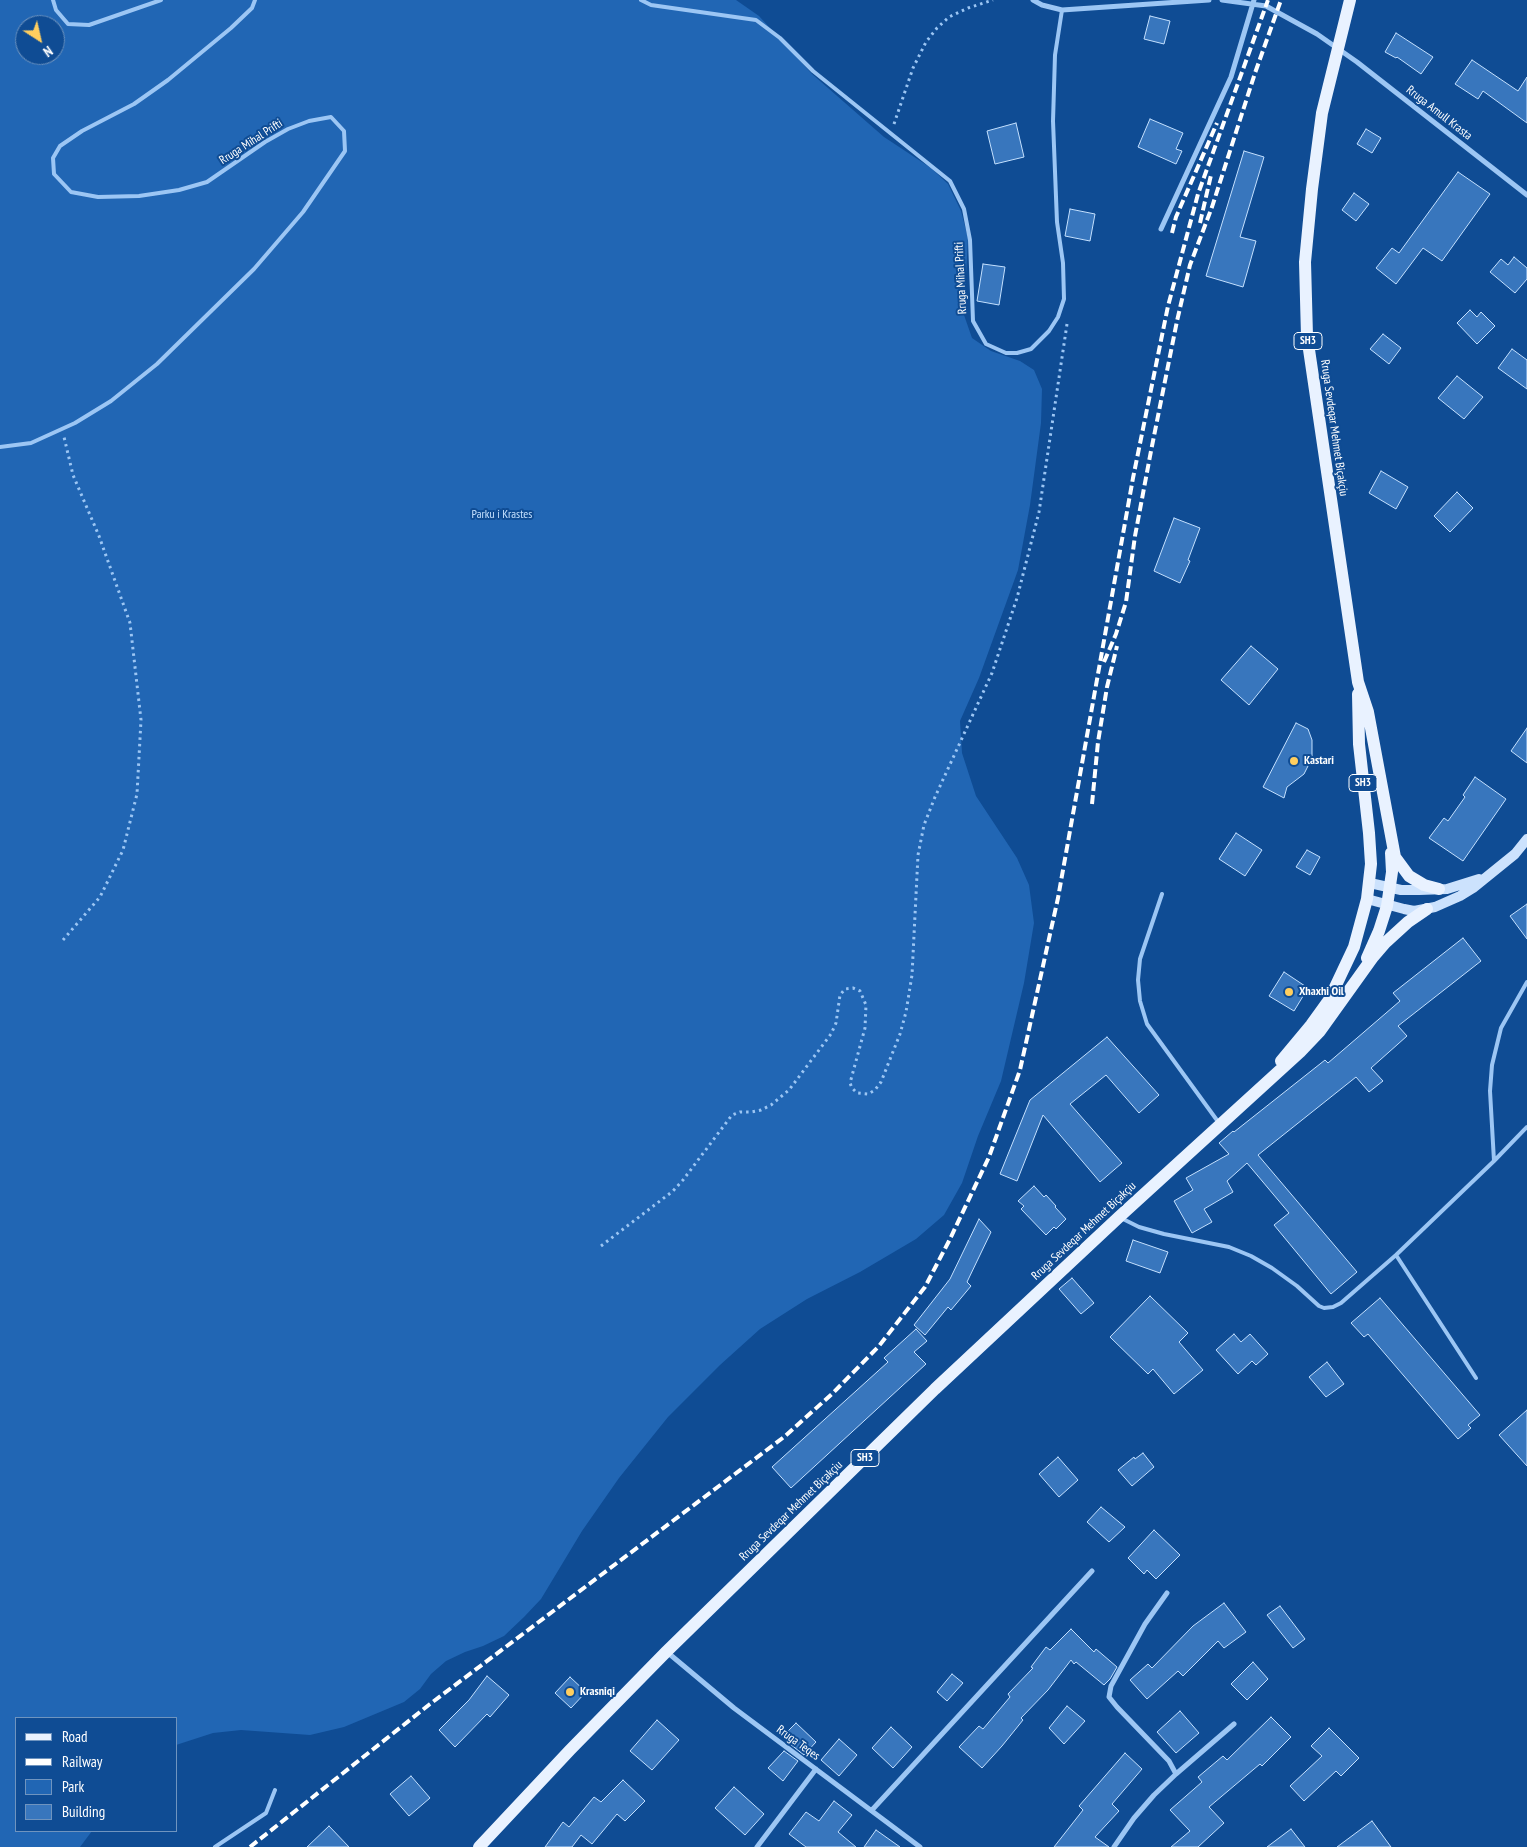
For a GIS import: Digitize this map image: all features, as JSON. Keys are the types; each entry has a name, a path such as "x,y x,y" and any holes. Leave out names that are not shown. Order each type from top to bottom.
{"main road":[{"name":"Rruga Sevdeqar Mehmet Biçakçiu","path":"1350,0 1322,112 1304,262 1307,336 1358,682"},
{"name":"SH3","path":"1265,1083 1300,1052 1320,1031 1353,985 1369,954 1387,906 1391,888 1391,840 1368,712 1358,682"},
{"name":"SH3","path":"1265,1083 1329,1000 1354,947 1367,899 1370,883 1370,833 1359,744 1358,682"},
{"path":"1367,899 1387,906 1414,911 1427,909 1460,896 1515,854 1527,839"},
{"path":"1391,840 1395,857 1409,876 1424,885 1439,889"},
{"path":"1370,883 1391,888 1439,889 1469,883 1492,873"},
{"path":"1353,985 1373,957 1390,938 1427,909"},
{"name":"Rruga Sevdeqar Mehmet Biçakçiu","path":"479,1847 666,1652 935,1389 1265,1083"}],"street":[{"path":"1033,0 1042,5 1062,10 1208,0"},
{"name":"Rruga Amull Krasta","path":"1222,0 1253,2 1300,24 1337,48 1527,195"},
{"path":"1161,228 1228,84 1253,2"},
{"path":"872,1810 1092,1571"},
{"path":"1167,1593 1145,1624 1111,1686 1109,1697 1169,1761 1176,1774"},
{"name":"Rruga Teqes","path":"666,1652 734,1708 920,1847"},
{"path":"1114,1847 1134,1818 1154,1794 1234,1724"},
{"path":"757,1847 816,1768"}],"lane":[{"path":"53,0 56,10 68,24 89,25 161,0"},
{"name":"Rruga Mihal Prifti","path":"0,447 32,443 62,429 111,401 157,364 254,269 303,212 345,151 344,132 331,117 309,121 288,129 265,142 207,182 179,190 139,196 98,197 71,192 54,174 53,158 60,146 82,131 134,104 168,80 231,28 252,8 255,0"},
{"name":"Rruga Mihal Prifti","path":"641,0 651,5 756,20 780,38 813,71 950,181 964,209 970,240 973,321 986,344 1006,353 1017,353 1031,349 1049,331 1058,317 1064,299 1063,263 1057,222 1053,121 1055,56 1062,10"},
{"path":"1162,894 1140,959 1138,980 1140,1001 1147,1024 1220,1124"},
{"path":"1494,1161 1490,1091 1492,1065 1501,1028 1527,982"},
{"path":"1119,1217 1164,1234 1229,1247 1251,1256 1297,1286 1319,1306 1324,1308 1334,1307 1396,1255 1527,1127"},
{"path":"1396,1255 1476,1378"},
{"path":"215,1847 266,1812 275,1790"}],"path":[{"path":"891,135 913,68 926,42 949,17 968,8 993,0"},
{"path":"601,1246 672,1191 683,1180 732,1115 740,1112 761,1110 771,1105 789,1090 831,1034 836,1023 840,995 845,989 853,988 860,991 866,1004 864,1028 850,1083 857,1092 868,1094 875,1090 881,1082 900,1034 908,1003 914,947 918,855 924,825 992,673 1017,598 1040,512 1067,322"},
{"path":"62,429 73,475 99,536 130,624 141,720 137,794 123,850 100,897 63,940"}],"green space":[{"name":"Parku i Krastes","path":"0,0 736,0 759,16 812,74 884,137 931,168 948,184 961,211 968,238 964,315 972,338 991,351 1020,361 1034,370 1042,389 1041,423 1030,505 1018,570 979,678 960,721 962,753 976,796 1017,858 1029,885 1034,923 1024,983 1001,1081 978,1136 962,1183 944,1215 916,1239 860,1272 807,1299 760,1329 720,1365 668,1417 619,1478 582,1531 541,1599 504,1636 446,1661 431,1674 420,1689 404,1702 344,1727 310,1735 241,1730 213,1733 178,1744 178,1717 15,1717 15,1832 91,1832 80,1847 0,1847"}],"building":[{"path":"1150,16 1170,21 1164,44 1144,39"},
{"path":"1396,33 1433,57 1421,74 1397,57 1385,52"},
{"path":"1472,60 1518,91 1527,77 1527,123 1483,91 1478,99 1455,84"},
{"path":"1150,119 1183,133 1176,149 1182,151 1176,164 1138,147"},
{"path":"1016,123 1024,157 995,164 987,131"},
{"path":"1366,129 1381,138 1372,153 1357,144"},
{"path":"1244,151 1264,157 1240,237 1256,241 1243,287 1206,276"},
{"path":"1458,172 1490,194 1442,261 1423,248 1396,284 1376,268 1392,248 1399,253"},
{"path":"1354,193 1369,204 1356,221 1342,210"},
{"path":"1070,209 1095,214 1090,241 1065,236"},
{"path":"1514,257 1527,268 1527,279 1515,293 1490,272 1501,259 1508,265"},
{"path":"983,264 1005,267 999,305 977,301"},
{"path":"1470,310 1477,317 1481,312 1495,326 1477,344 1457,323"},
{"path":"1383,334 1401,348 1389,364 1370,349"},
{"path":"1512,349 1527,360 1527,389 1498,368"},
{"path":"1457,376 1483,397 1464,419 1438,398"},
{"path":"1381,471 1408,487 1396,509 1369,493"},
{"path":"1457,492 1473,508 1450,532 1434,516"},
{"path":"1174,518 1200,528 1188,560 1190,561 1180,583 1154,571"},
{"path":"1251,646 1278,669 1249,705 1221,680"},
{"name":"Kastari","path":"1296,723 1308,729 1312,740 1312,758 1304,774 1287,787 1284,798 1263,787"},
{"path":"1527,728 1527,763 1511,751"},
{"path":"1475,777 1506,799 1463,861 1429,838 1444,818 1448,821 1465,797 1463,795"},
{"path":"1236,833 1262,850 1245,876 1219,859"},
{"path":"1307,850 1320,857 1310,875 1296,867"},
{"path":"1527,904 1527,939 1510,916"},
{"path":"1463,938 1481,961 1398,1026 1407,1036 1371,1068 1383,1081 1369,1092 1356,1077 1258,1155 1357,1272 1331,1294 1274,1225 1289,1213 1247,1163 1227,1181 1233,1192 1204,1209 1212,1222 1192,1233 1174,1201 1193,1190 1186,1178 1229,1154 1219,1143 1325,1060 1328,1063 1400,1001 1393,993"},
{"name":"Xhaxhi Oil","path":"1284,972 1308,988 1294,1011 1269,996"},
{"path":"1107,1037 1159,1095 1139,1113 1106,1075 1070,1104 1122,1163 1100,1182 1043,1115 1017,1181 1000,1174 1030,1100"},
{"path":"1034,1186 1044,1197 1046,1195 1066,1219 1056,1229 1054,1227 1046,1235 1021,1209 1024,1206 1018,1201"},
{"path":"979,1219 991,1232 967,1282 971,1286 951,1310 948,1307 925,1335 914,1325 950,1279"},
{"path":"1133,1240 1168,1252 1160,1273 1126,1261"},
{"path":"1072,1278 1094,1303 1081,1314 1059,1289"},
{"path":"1150,1296 1188,1333 1179,1342 1203,1370 1174,1394 1153,1369 1148,1374 1110,1337"},
{"path":"1380,1298 1480,1415 1468,1425 1471,1428 1458,1439 1368,1334 1364,1337 1351,1323"},
{"path":"916,1329 927,1341 914,1352 926,1364 791,1488 772,1467 888,1362 884,1358"},
{"path":"1234,1334 1241,1342 1250,1334 1268,1354 1256,1365 1252,1361 1238,1374 1216,1350"},
{"path":"1327,1362 1344,1384 1326,1397 1309,1377"},
{"path":"1527,1410 1527,1466 1499,1435"},
{"path":"1143,1453 1154,1467 1132,1486 1118,1470 1134,1457 1135,1459"},
{"path":"1058,1457 1078,1480 1059,1497 1039,1474"},
{"path":"1101,1507 1125,1527 1109,1542 1087,1522"},
{"path":"1154,1530 1180,1555 1156,1579 1147,1570 1144,1574 1128,1558"},
{"path":"1224,1603 1246,1632 1224,1648 1218,1641 1183,1676 1178,1671 1147,1699 1130,1680 1148,1664 1152,1668 1193,1626"},
{"path":"1280,1606 1305,1639 1293,1648 1267,1615"},
{"path":"1071,1629 1094,1652 1096,1649 1117,1667 1110,1679 1104,1685 1071,1660 1048,1690 1021,1718 1023,1720 982,1768 959,1747 979,1726 983,1729 1010,1697 1008,1694 1033,1668 1031,1667 1046,1647 1050,1650"},
{"path":"1253,1662 1268,1679 1247,1700 1231,1684"},
{"path":"952,1674 963,1683 947,1701 937,1692"},
{"path":"487,1676 509,1695 490,1717 487,1714 455,1747 439,1730 469,1700"},
{"name":"Krasniqi","path":"570,1677 586,1692 571,1708 555,1693"},
{"path":"1067,1706 1085,1721 1064,1744 1049,1728"},
{"path":"1180,1711 1199,1733 1176,1753 1157,1732"},
{"path":"1271,1717 1291,1737 1262,1766 1260,1764 1209,1807 1224,1823 1198,1847 1171,1847 1190,1831 1170,1810 1202,1782 1198,1777 1223,1756 1227,1760"},
{"path":"657,1720 679,1740 652,1770 630,1751"},
{"path":"796,1723 816,1742 804,1755 790,1744 793,1740 786,1733"},
{"path":"891,1727 912,1747 893,1768 872,1748"},
{"path":"1329,1728 1359,1758 1341,1776 1336,1771 1304,1801 1290,1786 1322,1756 1311,1746"},
{"path":"839,1739 857,1755 839,1776 821,1760"},
{"path":"784,1751 798,1761 783,1781 768,1768"},
{"path":"1125,1753 1142,1769 1112,1804 1119,1811 1095,1837 1109,1847 1054,1847 1083,1810 1079,1806"},
{"path":"411,1776 430,1798 409,1816 390,1794"},
{"path":"623,1780 645,1801 625,1821 617,1814 592,1844 581,1835 572,1847 545,1847 563,1822 569,1827 594,1797 601,1802"},
{"path":"734,1787 764,1814 745,1835 715,1808"},
{"path":"834,1801 852,1815 838,1832 856,1847 806,1847 789,1834 806,1812 819,1821"},
{"path":"1372,1821 1391,1847 1337,1847"},
{"path":"329,1826 349,1847 307,1847"},
{"path":"1291,1829 1305,1847 1267,1847"},
{"path":"876,1830 900,1847 864,1847"}],"railway":[{"path":"250,1847 430,1704 784,1437 833,1393 879,1346 925,1287 989,1157 1020,1070 1058,898 1133,478 1168,306 1198,194 1268,0"},
{"path":"1104,662 1116,634 1126,602 1135,536 1151,451 1190,265 1212,207 1255,73 1281,0"},
{"path":"1172,233 1176,217 1217,123"},
{"path":"1200,223 1211,175"},
{"path":"1092,804 1098,742 1107,687 1117,646"}],"place":[{"name":"Kastari","path":"1294,761"},
{"name":"Xhaxhi Oil","path":"1289,992"},
{"name":"Krasniqi","path":"570,1692"}]}
